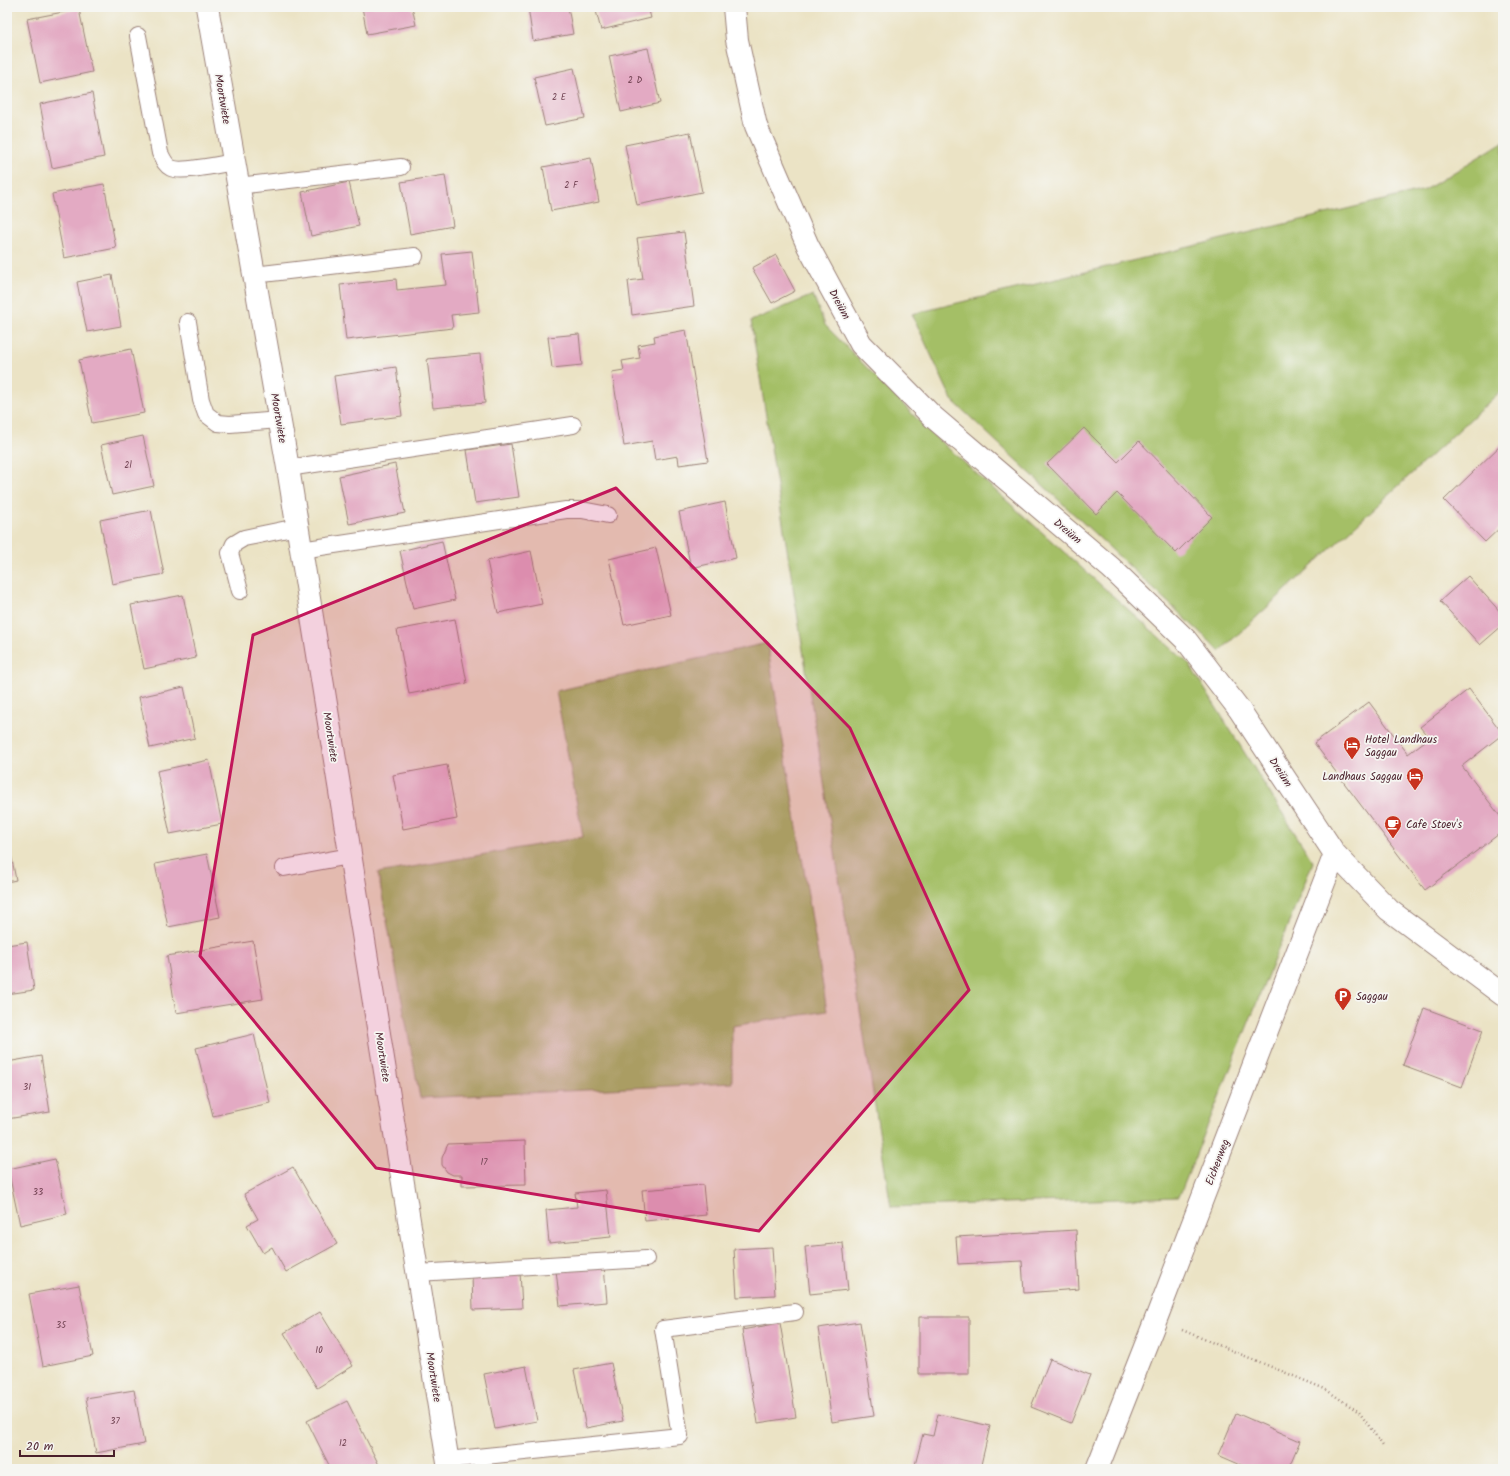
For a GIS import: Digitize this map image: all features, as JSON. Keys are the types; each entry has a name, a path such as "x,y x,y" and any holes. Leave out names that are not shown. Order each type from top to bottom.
{"street":[{"name":"Moortwiete","path":"207,7 288,468 448,1464"},
{"name":"Dreiüm","path":"734,7 737,40 756,126 808,246 861,344 933,416 1111,568 1186,640 1239,709 1335,854 1389,910 1503,995"},
{"name":"Eichenweg","path":"1097,1469 1335,854"}],"lane":[{"path":"138,36 160,152 165,162 172,168 182,170 234,162"},
{"path":"238,186 401,166"},
{"path":"254,275 415,256"},
{"path":"188,322 201,400 206,414 218,424 279,420"},
{"path":"288,468 573,425"},
{"path":"301,550 566,510 582,510 608,515"},
{"path":"240,591 230,553 234,544 244,538 297,527"},
{"path":"284,868 350,856"},
{"path":"418,1273 646,1259"},
{"path":"448,1464 680,1436 663,1329 795,1312"}],"path":[{"path":"1156,1319 1325,1389 1359,1412 1383,1446"}],"highlighted area":[{"path":"616,488 850,728 969,990 759,1231 376,1168 200,956 253,635"}],"green space":[{"path":"1503,142 1503,389 1220,651 952,400 912,314 1425,190"},
{"path":"813,295 825,325 930,432 1189,664 1313,862 1179,1197 891,1207 751,321"},
{"path":"767,643 827,1011 732,1026 732,1083 420,1098 378,873 583,837 556,691"}],"building":[{"path":"362,7 412,7 416,25 367,34"},
{"path":"528,7 568,7 573,34 533,41"},
{"path":"595,7 648,7 651,18 601,30"},
{"path":"79,9 92,72 40,83 27,19"},
{"path":"648,48 660,103 621,112 609,56"},
{"path":"574,68 585,118 545,126 534,77"},
{"path":"92,93 104,157 52,168 40,104"},
{"path":"690,132 702,192 637,205 625,145"},
{"path":"591,158 599,202 551,211 543,167"},
{"path":"445,175 453,226 410,234 401,182"},
{"path":"349,182 359,226 311,236 302,192"},
{"path":"104,184 116,248 64,258 52,194"},
{"path":"684,232 694,306 632,315 628,281 643,279 637,238"},
{"path":"472,251 479,312 451,315 453,328 346,340 340,285 396,279 397,290 446,285 442,254"},
{"path":"776,255 795,291 772,303 752,268"},
{"path":"112,275 121,326 87,332 77,282"},
{"path":"686,330 708,461 679,465 678,456 655,460 652,441 624,446 612,372 624,370 622,361 640,358 638,345 655,342 654,336"},
{"path":"579,334 582,365 552,368 548,337"},
{"path":"131,349 144,413 92,423 79,360"},
{"path":"480,354 485,403 433,408 427,359"},
{"path":"396,367 402,416 341,424 334,376"},
{"path":"1084,428 1118,462 1139,441 1212,517 1176,553 1117,493 1096,514 1047,464"},
{"path":"143,436 154,486 112,495 101,445"},
{"path":"1503,443 1503,525 1485,542 1444,500"},
{"path":"511,444 519,497 475,503 467,450"},
{"path":"395,464 405,513 349,524 339,476"},
{"path":"725,502 736,558 691,568 679,512"},
{"path":"151,510 164,574 112,584 100,520"},
{"path":"442,541 455,600 413,609 400,551"},
{"path":"656,548 671,615 624,625 609,559"},
{"path":"531,551 542,604 498,613 487,561"},
{"path":"1468,576 1503,615 1503,625 1480,645 1440,601"},
{"path":"183,595 196,658 144,669 131,605"},
{"path":"455,619 467,683 409,694 397,630"},
{"path":"184,687 195,738 150,748 139,697"},
{"name":"Landhaus Saggau","path":"1469,689 1503,734 1462,766 1503,820 1503,831 1425,890 1314,743 1369,702 1408,754 1429,738 1420,727"},
{"path":"209,760 222,824 170,834 157,771"},
{"path":"447,765 457,819 403,829 393,775"},
{"path":"7,833 16,880 7,882"},
{"path":"207,854 220,917 168,927 155,864"},
{"path":"253,941 263,999 176,1013 167,956"},
{"path":"27,942 34,990 7,994 7,945"},
{"path":"1424,1008 1483,1030 1462,1087 1403,1065"},
{"path":"254,1034 270,1103 213,1116 196,1048"},
{"path":"41,1056 50,1112 7,1119 7,1062"},
{"path":"525,1141 526,1185 462,1186 462,1175 453,1175 447,1172 442,1165 442,1158 448,1144"},
{"path":"55,1159 67,1214 20,1225 8,1169"},
{"path":"293,1167 337,1244 286,1272 272,1247 263,1253 247,1225 258,1219 244,1194"},
{"path":"703,1185 706,1215 645,1221 642,1190"},
{"path":"606,1190 611,1237 549,1243 546,1210 577,1207 575,1193"},
{"path":"1076,1230 1079,1289 1024,1293 1022,1261 958,1264 956,1237"},
{"path":"843,1243 848,1290 810,1294 805,1247"},
{"path":"772,1247 775,1295 737,1297 734,1249"},
{"path":"604,1266 607,1302 560,1306 556,1270"},
{"path":"520,1272 522,1308 473,1310 472,1274"},
{"path":"79,1285 93,1356 43,1366 29,1294"},
{"path":"320,1312 353,1366 317,1388 284,1333"},
{"path":"919,1317 969,1317 969,1374 919,1374"},
{"path":"860,1322 874,1416 832,1422 818,1328"},
{"path":"780,1323 796,1417 758,1423 742,1330"},
{"path":"1050,1359 1090,1375 1071,1423 1031,1407"},
{"path":"611,1363 623,1421 586,1428 574,1370"},
{"path":"526,1366 537,1421 495,1429 484,1374"},
{"path":"134,1390 144,1444 96,1453 86,1398"},
{"path":"347,1401 379,1465 370,1469 331,1469 307,1421"},
{"path":"1236,1413 1300,1441 1288,1469 1250,1469 1218,1455"},
{"path":"938,1414 990,1426 980,1469 935,1469 915,1465 923,1434 933,1436"}],"place":[{"name":"Hotel Landhaus Saggau","path":"1352,760"},
{"name":"Landhaus Saggau","path":"1415,791"},
{"name":"Cafe Stoev's","path":"1393,839"},
{"name":"Saggau","path":"1343,1011"}]}
